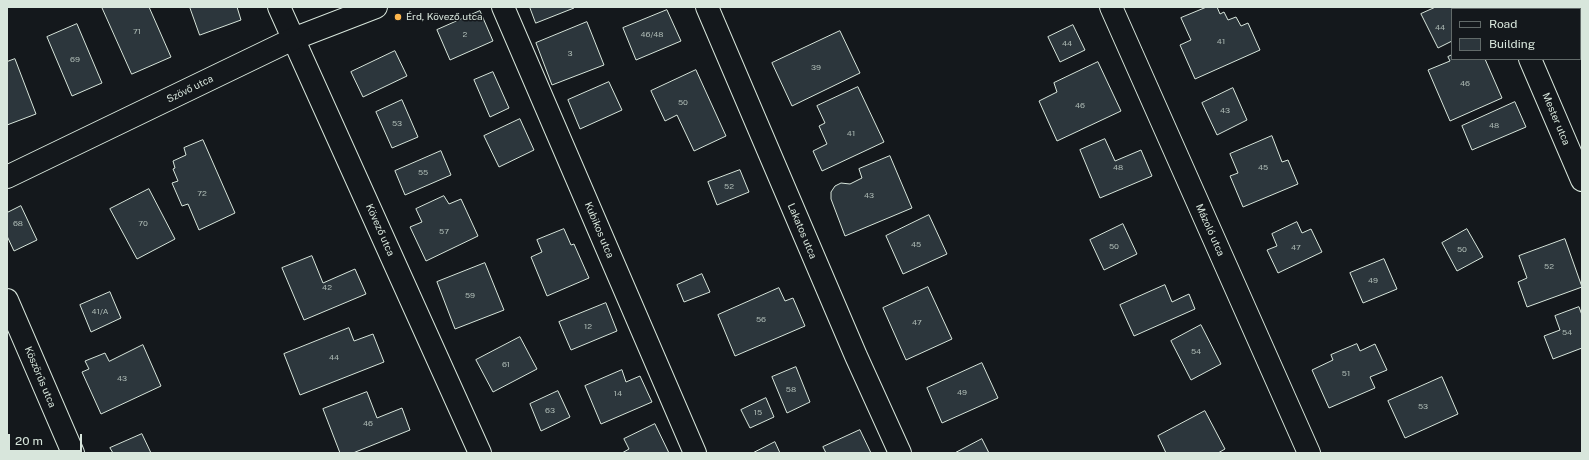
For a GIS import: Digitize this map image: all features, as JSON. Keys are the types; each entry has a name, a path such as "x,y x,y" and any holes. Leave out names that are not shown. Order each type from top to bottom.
{"street":[{"name":"Kövező utca","path":"279,7 480,453"},
{"name":"Szövő utca","path":"7,177 293,39 376,7"},
{"name":"Kubikos utca","path":"503,7 695,453"},
{"name":"Lakatos utca","path":"707,7 856,356 900,453"},
{"name":"Mázoló utca","path":"1111,7 1309,453"},
{"name":"Mester utca","path":"1530,60 1582,180"},
{"name":"Köszörűs utca","path":"7,300 73,453"}],"building":[{"path":"102,7 149,7 171,57 132,74"},
{"path":"190,7 237,7 241,20 200,35"},
{"path":"530,7 574,7 574,8 536,23"},
{"path":"1207,7 1217,7 1220,14 1224,12 1228,20 1236,17 1241,26 1248,23 1260,50 1195,79 1180,45 1191,40 1181,18"},
{"path":"1436,7 1462,8 1451,8 1451,42 1438,48 1421,14"},
{"path":"667,10 681,41 636,60 623,28"},
{"path":"480,11 493,41 450,60 437,30"},
{"path":"587,22 604,65 552,85 536,43"},
{"path":"77,24 102,83 72,96 47,37"},
{"path":"1073,25 1085,50 1060,62 1048,37"},
{"path":"840,31 860,73 792,106 772,63"},
{"path":"395,51 407,76 363,97 351,72"},
{"path":"1451,56 1451,60 1485,60 1502,98 1450,121 1428,70 1450,61 1448,57"},
{"path":"15,59 36,114 7,125 7,62"},
{"path":"1098,62 1121,111 1057,141 1039,101 1057,92 1054,83"},
{"path":"696,70 726,136 694,151 677,115 665,121 651,91"},
{"path":"493,72 509,108 490,117 474,80"},
{"path":"609,82 622,110 580,129 568,100"},
{"path":"858,87 884,142 822,171 813,151 827,144 819,126 825,123 817,106"},
{"path":"1233,88 1247,120 1217,135 1202,103"},
{"path":"402,100 418,137 392,148 376,112"},
{"path":"1515,102 1526,127 1472,150 1462,126"},
{"path":"520,119 534,150 499,167 484,136"},
{"path":"1272,136 1282,162 1288,160 1298,184 1243,207 1230,176 1238,173 1230,154"},
{"path":"1105,139 1115,161 1141,150 1152,176 1100,198 1080,150"},
{"path":"203,140 235,213 199,230 188,204 182,206 172,183 178,181 173,169 175,168 173,161 186,155 184,148"},
{"path":"441,151 451,175 405,195 395,171"},
{"path":"890,156 912,208 845,236 831,199 831,192 835,186 841,183 850,184 862,178 859,169"},
{"path":"740,170 749,192 717,205 708,182"},
{"path":"149,189 175,239 137,259 110,209"},
{"path":"444,196 449,204 461,199 478,236 426,261 410,227 422,222 416,209"},
{"path":"21,206 37,240 14,251 7,236 7,213"},
{"path":"929,215 947,254 903,274 886,236"},
{"path":"1297,222 1302,233 1311,229 1322,252 1278,273 1267,250 1277,246 1272,234"},
{"path":"1123,224 1137,254 1104,270 1090,240"},
{"path":"564,229 571,245 574,244 589,278 547,296 531,257 542,252 537,240"},
{"path":"1467,229 1483,257 1457,271 1442,243"},
{"path":"1565,239 1582,287 1527,307 1518,282 1527,278 1519,256"},
{"path":"312,256 323,283 355,269 366,294 304,320 282,268"},
{"path":"1384,259 1397,289 1363,303 1350,273"},
{"path":"485,263 504,310 455,329 437,282"},
{"path":"702,274 710,292 684,302 677,285"},
{"path":"1165,285 1172,302 1189,294 1195,309 1134,336 1120,305"},
{"path":"928,287 952,339 906,360 883,308"},
{"path":"779,288 785,301 793,298 805,326 735,356 718,315"},
{"path":"110,292 121,318 91,332 80,305"},
{"path":"606,303 617,331 571,350 559,322"},
{"path":"1579,307 1582,315 1582,348 1553,359 1544,336 1560,330 1555,316"},
{"path":"1201,325 1221,364 1191,380 1171,341"},
{"path":"349,328 354,341 373,334 384,362 300,395 284,354"},
{"path":"520,337 537,369 493,392 476,360"},
{"path":"1357,344 1360,351 1375,344 1387,370 1370,377 1375,388 1329,408 1312,370 1333,360 1331,355"},
{"path":"143,345 161,386 101,414 82,372 89,369 85,361 105,353 109,361"},
{"path":"982,363 998,398 942,423 927,388"},
{"path":"796,367 810,402 787,413 772,377"},
{"path":"622,370 626,382 640,376 652,402 601,424 585,386"},
{"path":"1442,377 1458,414 1405,438 1388,401"},
{"path":"558,391 570,417 541,431 530,404"},
{"path":"367,392 377,418 402,408 410,430 353,453 340,453 323,409"},
{"path":"766,398 774,417 750,428 741,410"},
{"path":"1205,411 1225,449 1218,453 1166,453 1158,436"},
{"path":"655,424 669,453 622,453 629,449 624,439"},
{"path":"860,430 871,453 826,453 823,447"},
{"path":"142,434 151,453 113,453 110,448"},
{"path":"982,439 989,453 955,453"},
{"path":"775,442 780,453 753,453"}],"place":[{"name":"Érd, Kövező utca","path":"398,17"}]}
